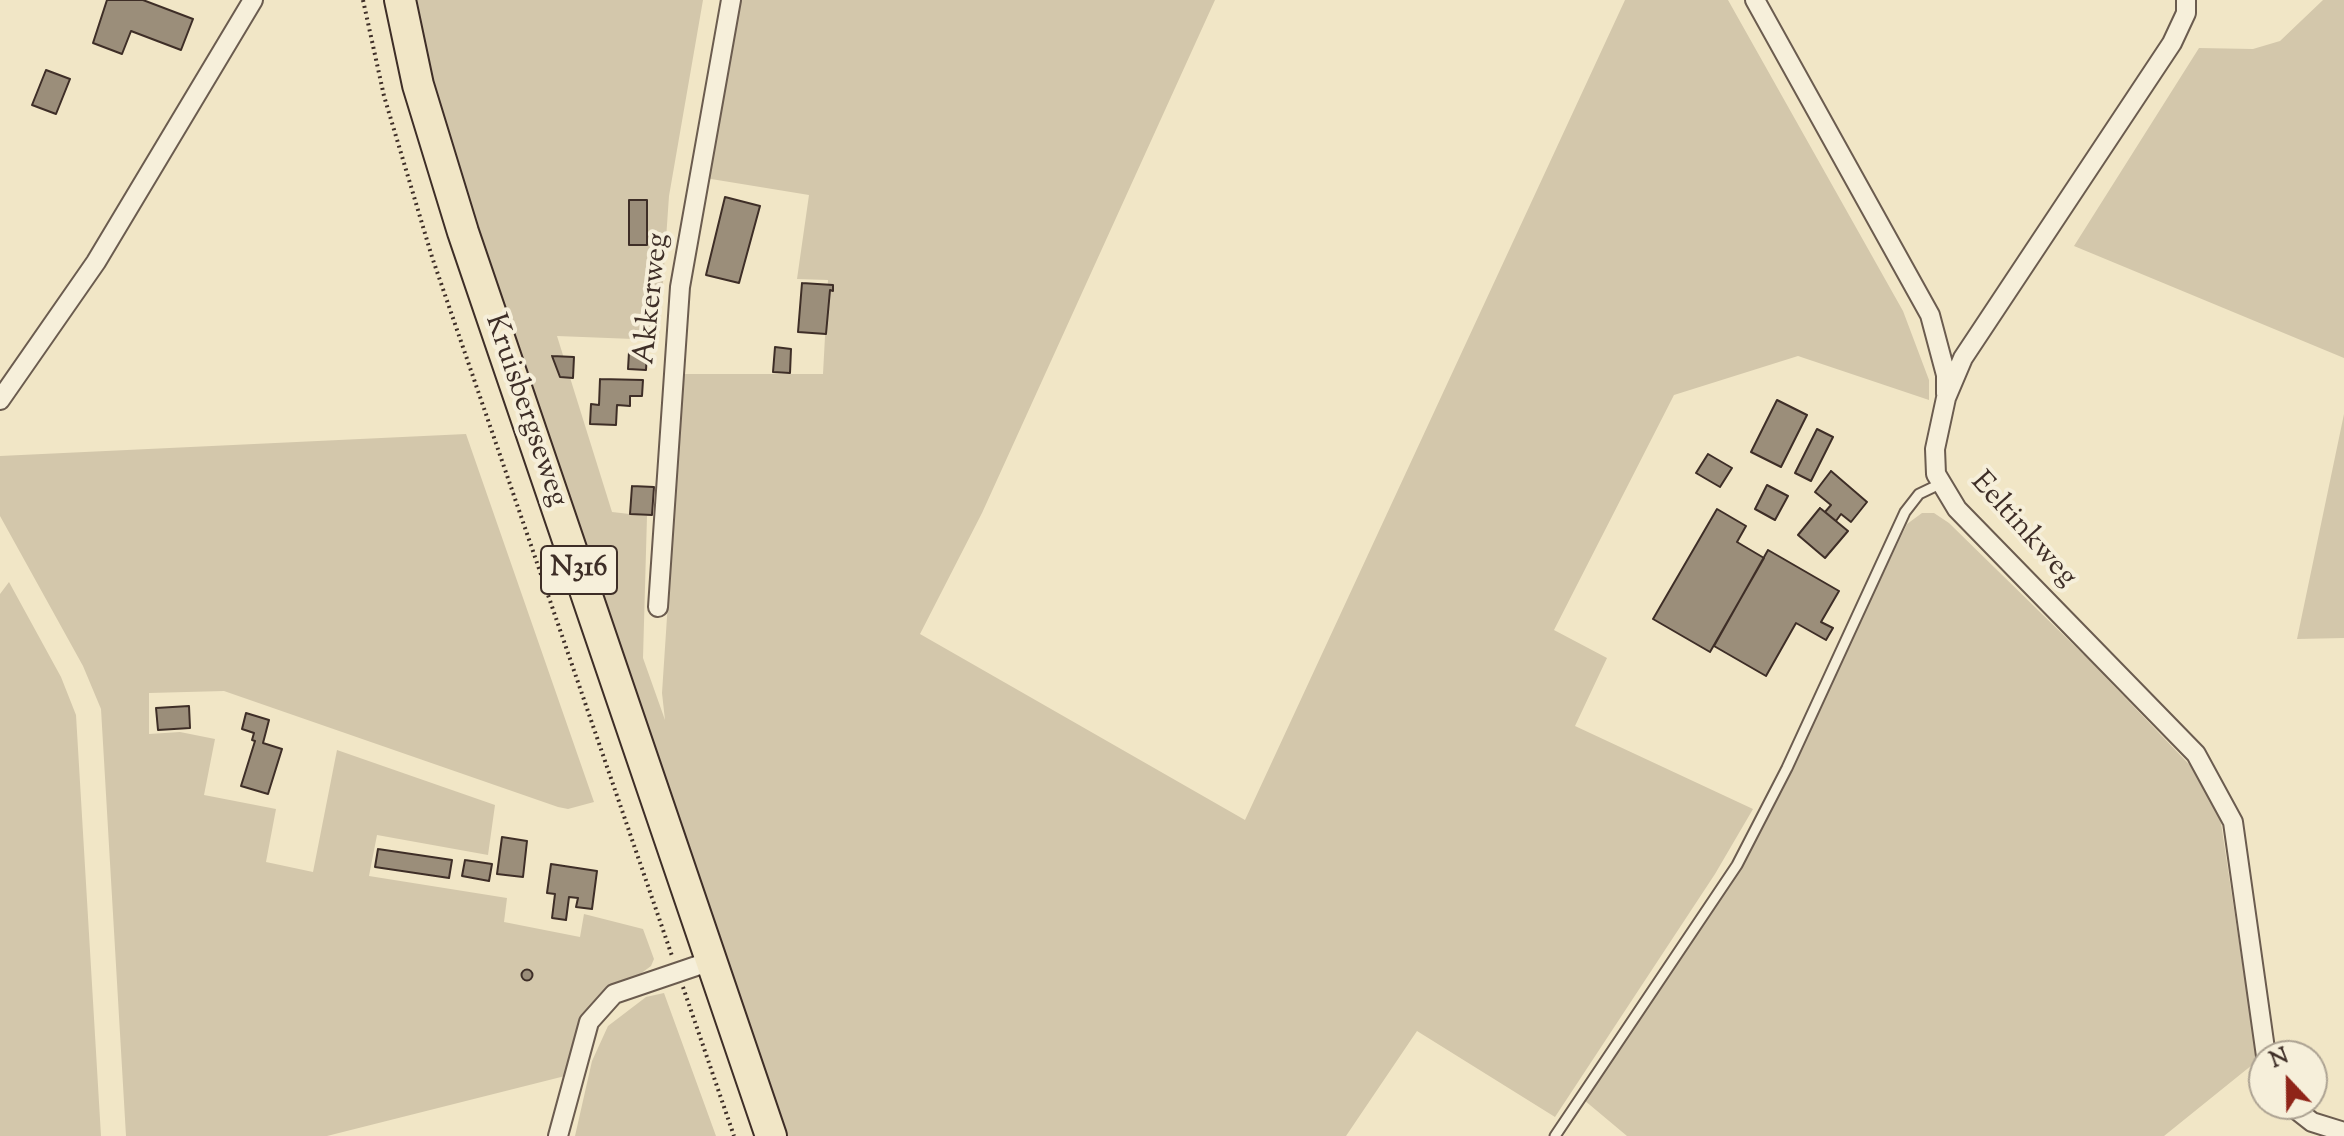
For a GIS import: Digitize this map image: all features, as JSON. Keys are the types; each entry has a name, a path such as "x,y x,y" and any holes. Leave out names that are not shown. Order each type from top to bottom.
{"main road":[{"name":"Kruisbergseweg","path":"400,0 418,85 463,232 771,1136"}],"street":[{"path":"0,400 96,262 253,0"},
{"name":"Akkerweg","path":"658,607 680,287 731,0"},
{"path":"1755,0 1930,315 1946,375 1946,398"},
{"name":"Eeltinkweg","path":"2186,0 2186,13 2172,43 1963,358 1946,398 1935,449 1936,474 1957,509 2196,754 2233,822 2264,1040"},
{"path":"558,1136 589,1022 614,994 677,970 711,961"},
{"path":"2309,1120 2344,1132"}],"lane":[{"path":"1555,1136 1737,865 1787,768 1905,512 1919,494 1942,483"}],"path":[{"name":"Kruisbergseweg","path":"363,0 384,96 432,257 734,1136"}],"shaded area":[{"path":"411,0 703,0 669,196 659,340 557,336 612,512 647,516 643,658 665,720 662,693 683,374 823,374 828,280 797,279 809,195 699,177 732,0 1215,0 982,513 920,634 1245,820 1625,0 1728,0 1903,311 1929,380 1929,400 1798,356 1674,395 1554,630 1607,658 1575,726 1753,809 1715,874 1555,1117 1417,1031 1346,1136 783,1136 447,149"},
{"path":"2323,0 2344,0 2344,358 2074,246 2199,48 2253,49 2280,41"},
{"path":"2344,414 2344,638 2297,639"},
{"path":"466,434 594,802 568,809 558,807 224,691 149,693 149,734 180,732 215,739 204,795 276,809 266,862 313,872 337,750 495,805 488,855 377,835 369,876 507,898 504,922 580,937 584,914 643,929 654,959 651,966 605,1000 580,1033 565,1076 327,1136 126,1136 101,709 83,666 0,516 0,456"},
{"path":"1922,513 1934,513 1949,523 2089,660 2206,782 2221,823 2254,1040 2248,1040 2248,1068 2164,1136 1627,1136 1584,1100 1721,899 1761,828 1907,524"},
{"path":"9,582 61,677 76,715 101,1136 0,1136 0,594"},
{"path":"664,993 716,1136 575,1136 592,1061 608,1026 646,997"}],"building":[{"path":"107,0 143,0 193,19 181,50 131,31 122,54 93,43"},
{"path":"46,70 70,79 56,114 32,105"},
{"path":"725,197 760,206 739,283 706,275"},
{"path":"629,200 647,200 647,245 629,245"},
{"path":"802,283 833,285 826,334 798,332"},
{"path":"775,347 791,349 790,373 773,372"},
{"path":"629,352 647,353 646,370 628,369"},
{"path":"552,356 574,357 573,378 560,377"},
{"path":"600,379 643,380 642,396 630,396 630,406 617,405 616,425 590,424 591,404 599,405"},
{"path":"1777,400 1807,415 1781,467 1751,452"},
{"path":"1817,429 1833,437 1811,481 1795,473"},
{"path":"1708,454 1732,468 1720,487 1696,473"},
{"path":"1831,471 1867,502 1851,522 1841,514 1836,521 1825,512 1831,505 1815,492"},
{"path":"1767,485 1788,496 1775,520 1755,509"},
{"path":"632,486 654,487 652,515 630,514"},
{"path":"1820,508 1848,531 1825,558 1798,535"},
{"path":"1717,509 1746,526 1737,542 1764,558 1710,652 1653,619"},
{"path":"1768,550 1839,591 1821,622 1833,628 1826,640 1796,623 1766,676 1714,646"},
{"path":"189,706 190,728 158,730 156,708"},
{"path":"246,713 269,720 263,743 282,749 268,794 241,786 255,741 252,740 254,733 242,729"},
{"path":"502,837 527,841 523,877 497,874"},
{"path":"378,849 452,860 449,878 375,867"},
{"path":"465,860 492,864 489,881 462,876"},
{"path":"551,864 597,871 592,909 576,907 578,898 569,897 566,920 552,918 555,894 547,893"},
{"path":"527,970 532,975 527,980 522,975"}]}
